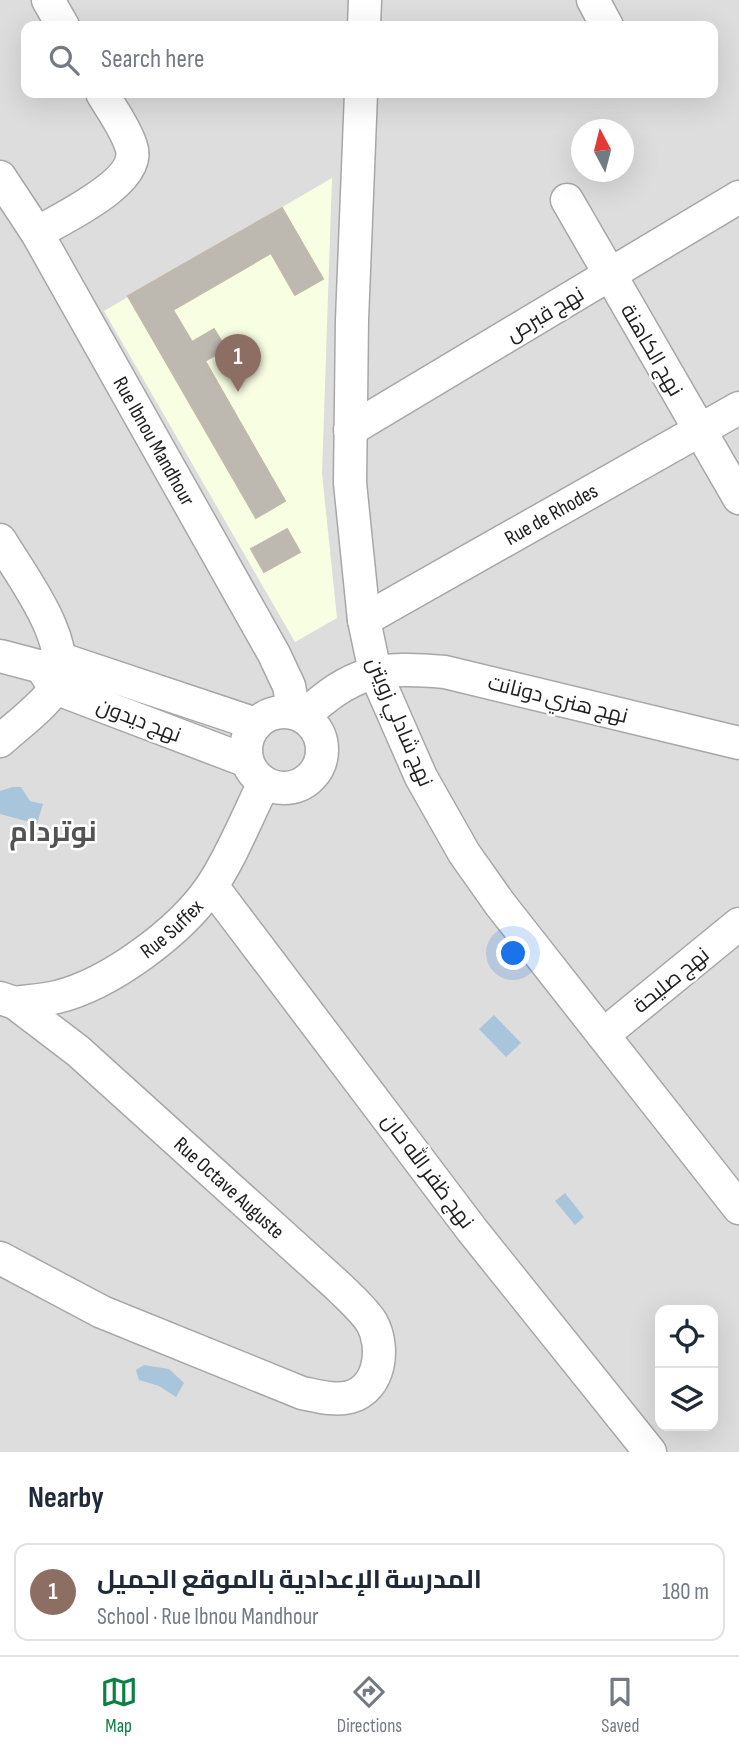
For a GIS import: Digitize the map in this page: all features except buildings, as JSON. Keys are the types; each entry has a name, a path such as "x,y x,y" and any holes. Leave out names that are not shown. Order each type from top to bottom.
{"street":[{"path":"48,0 60,21"},
{"path":"364,21 365,0"},
{"path":"593,0 604,21"},
{"path":"37,233 116,184 128,172 133,159 132,147 105,98"},
{"name":"نهج شادلي زويتن","path":"361,98 350,430 353,535 364,620 375,672 421,777 464,853 739,1208"},
{"name":"Rue Ibnou Mandhour","path":"0,177 37,233 274,654 289,685 299,715"},
{"name":"نهج قبرص","path":"350,430 739,197"},
{"name":"نهج الكاهنة","path":"566,200 739,498"},
{"name":"Rue de Rhodes","path":"364,620 739,408"},
{"path":"0,540 57,640 52,671 0,741"},
{"name":"نهج ديدون","path":"0,656 256,724"},
{"name":"نهج هنري دونانت","path":"299,715 335,688 375,672 406,668 445,672 739,743"},
{"name":"نهج ديدون","path":"52,671 256,772"},
{"path":"299,715 319,735 322,747 317,770 299,785 275,787 256,772 245,748 248,734 267,716 299,715"},
{"name":"Rue Suffex","path":"7,1001 58,997 109,974 160,942 190,915 212,886 256,772"},
{"name":"نهج ظفر الله خان","path":"212,886 472,1230 650,1452"},
{"name":"نهج صليحة","path":"603,1035 739,925"},
{"name":"Rue Octave Auguste","path":"0,1258 102,1312 252,1374 328,1399 352,1396 367,1386 377,1371 380,1349 372,1324 358,1307 78,1051 7,1001"}],"shaded area":[{"path":"0,0 739,0 739,1452 0,1452"},
{"path":"332,178 322,473 337,618 295,642 104,311"}],"water":[{"path":"21,787 30,801 43,804 37,824 0,814 0,791"},
{"path":"494,1015 521,1043 506,1057 479,1029"},
{"path":"565,1193 584,1217 575,1225 555,1201"},
{"path":"144,1365 169,1369 184,1383 176,1397 159,1386 139,1380 136,1370"}],"place":[{"name":"المدرسة الإعدادية بالموقع الجميل","path":"238,392"}],"district":[{"name":"نوتردام","path":"53,831"}]}
